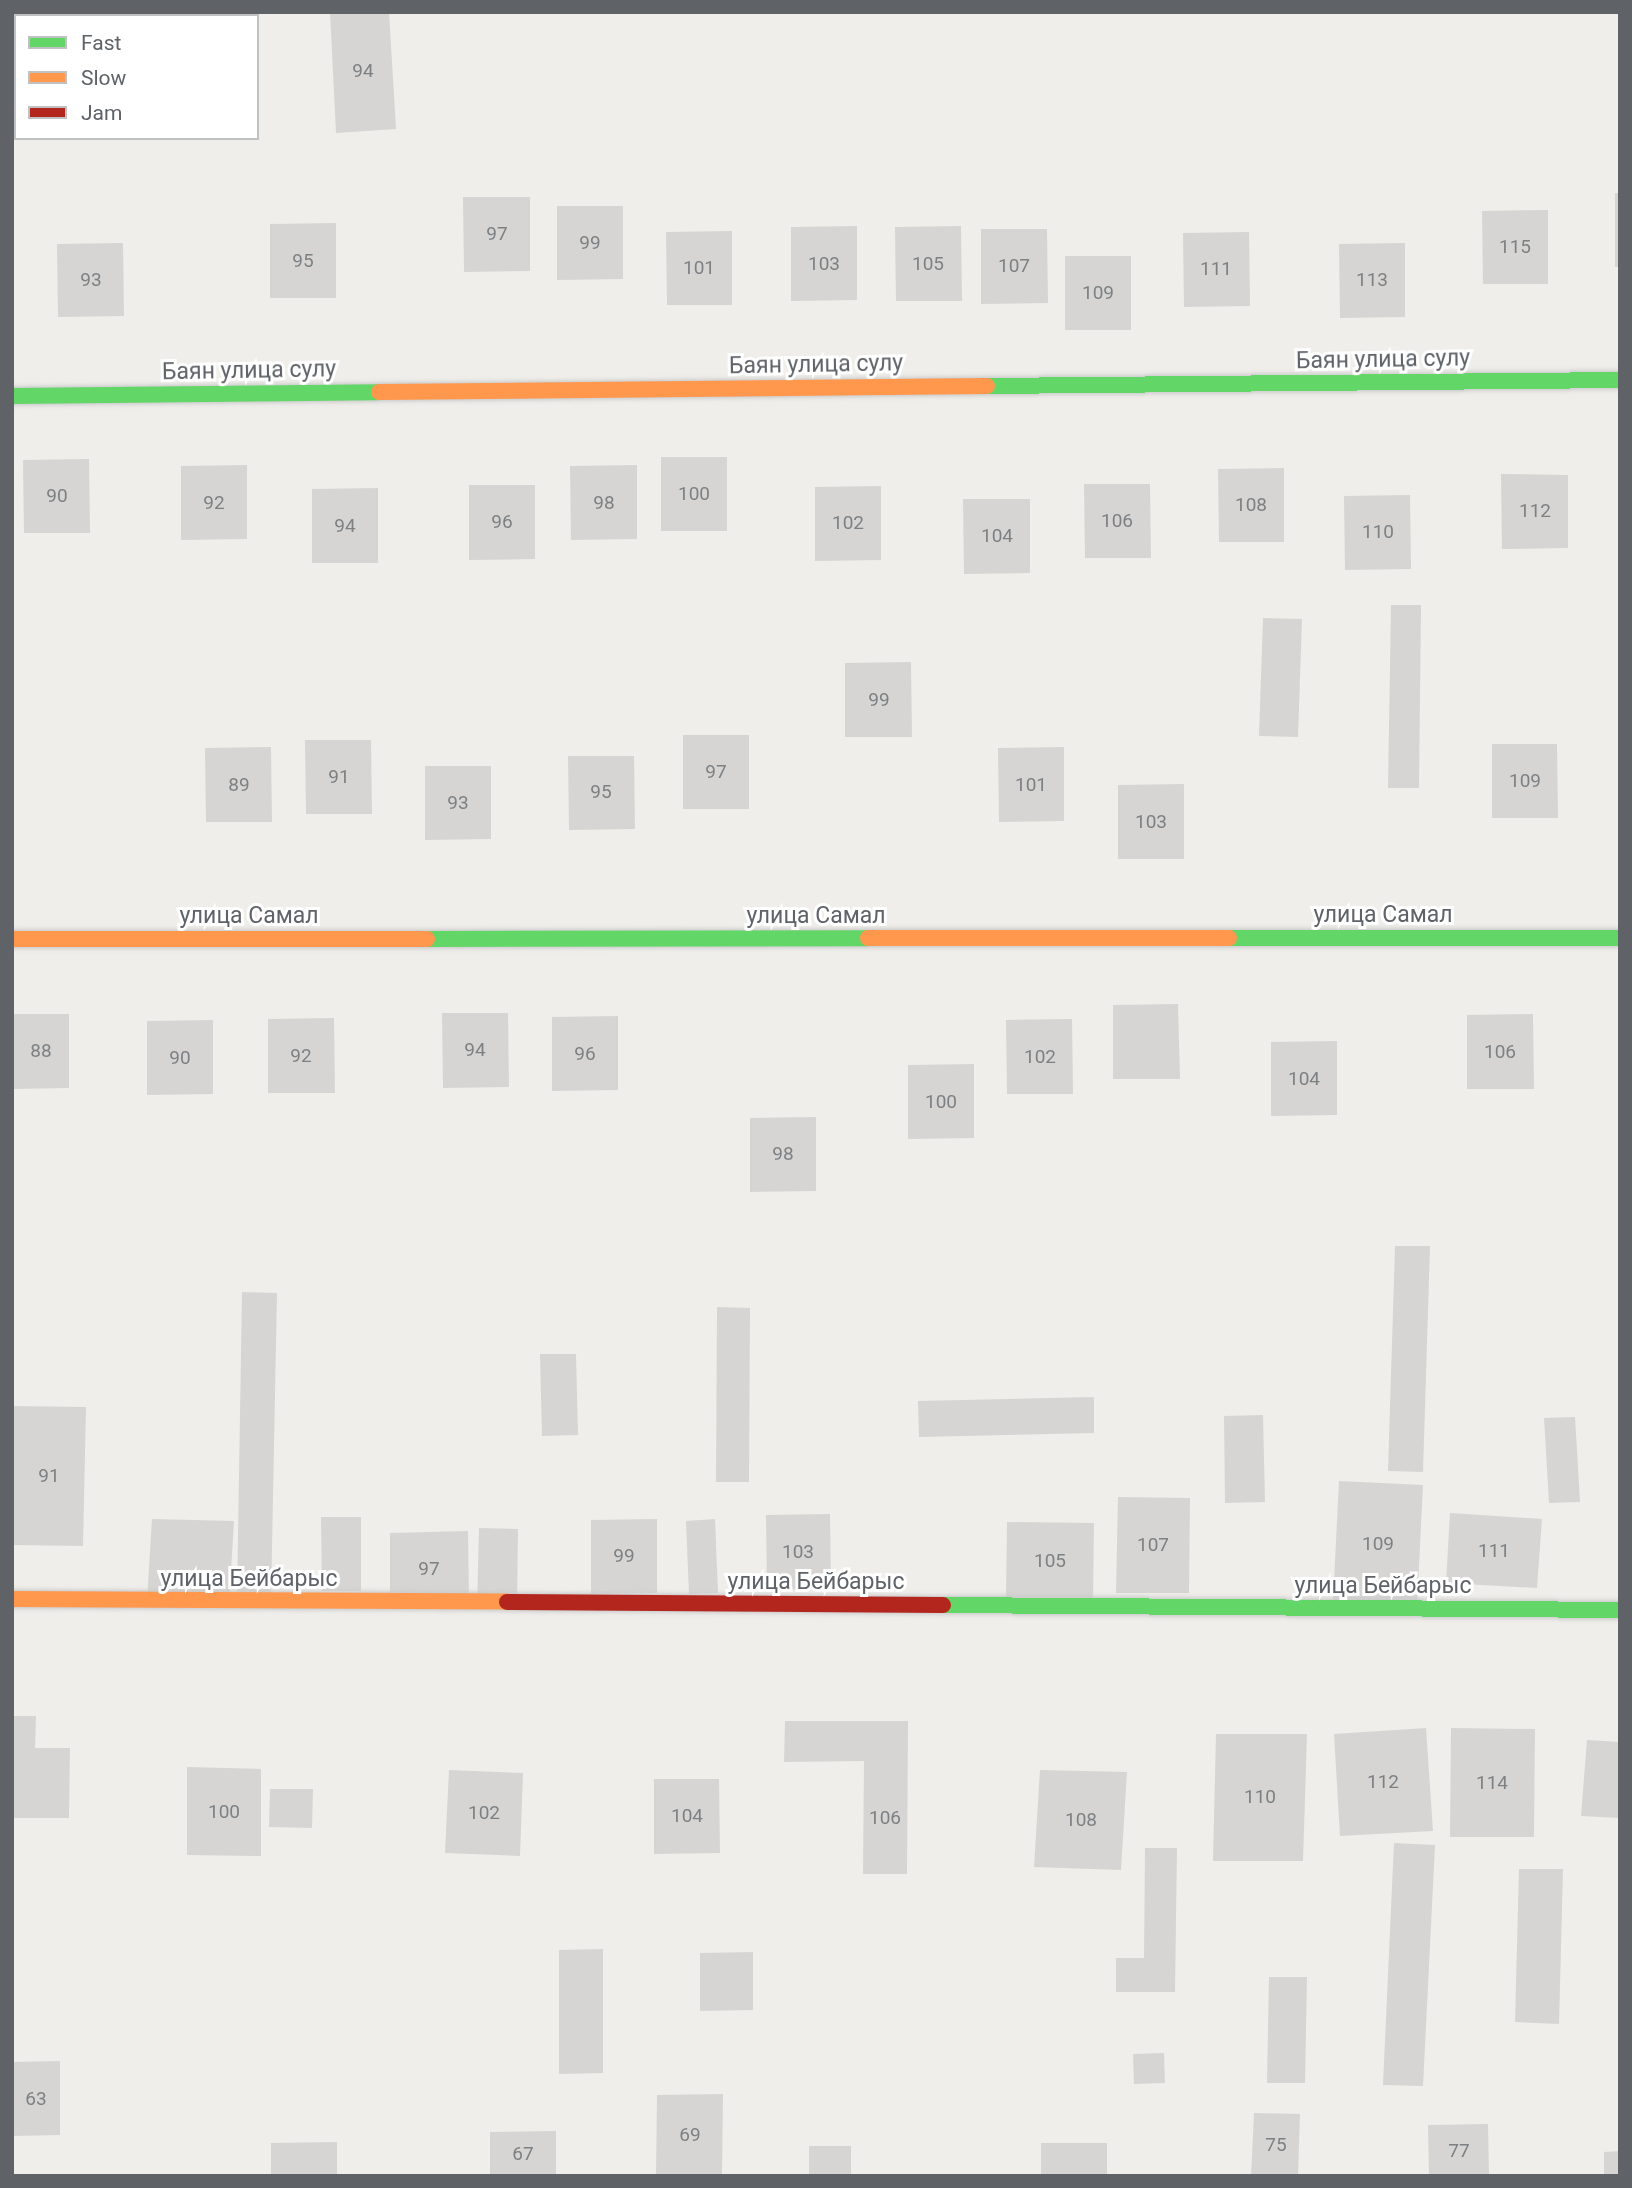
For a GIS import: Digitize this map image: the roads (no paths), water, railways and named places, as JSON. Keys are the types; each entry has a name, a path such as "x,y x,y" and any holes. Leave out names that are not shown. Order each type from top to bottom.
{"street":[{"name":"Баян улица сулу","path":"12,396 1620,380"},
{"name":"улица Самал","path":"12,939 1620,938"},
{"name":"улица Бейбарыс","path":"12,1599 1620,1610"}]}
